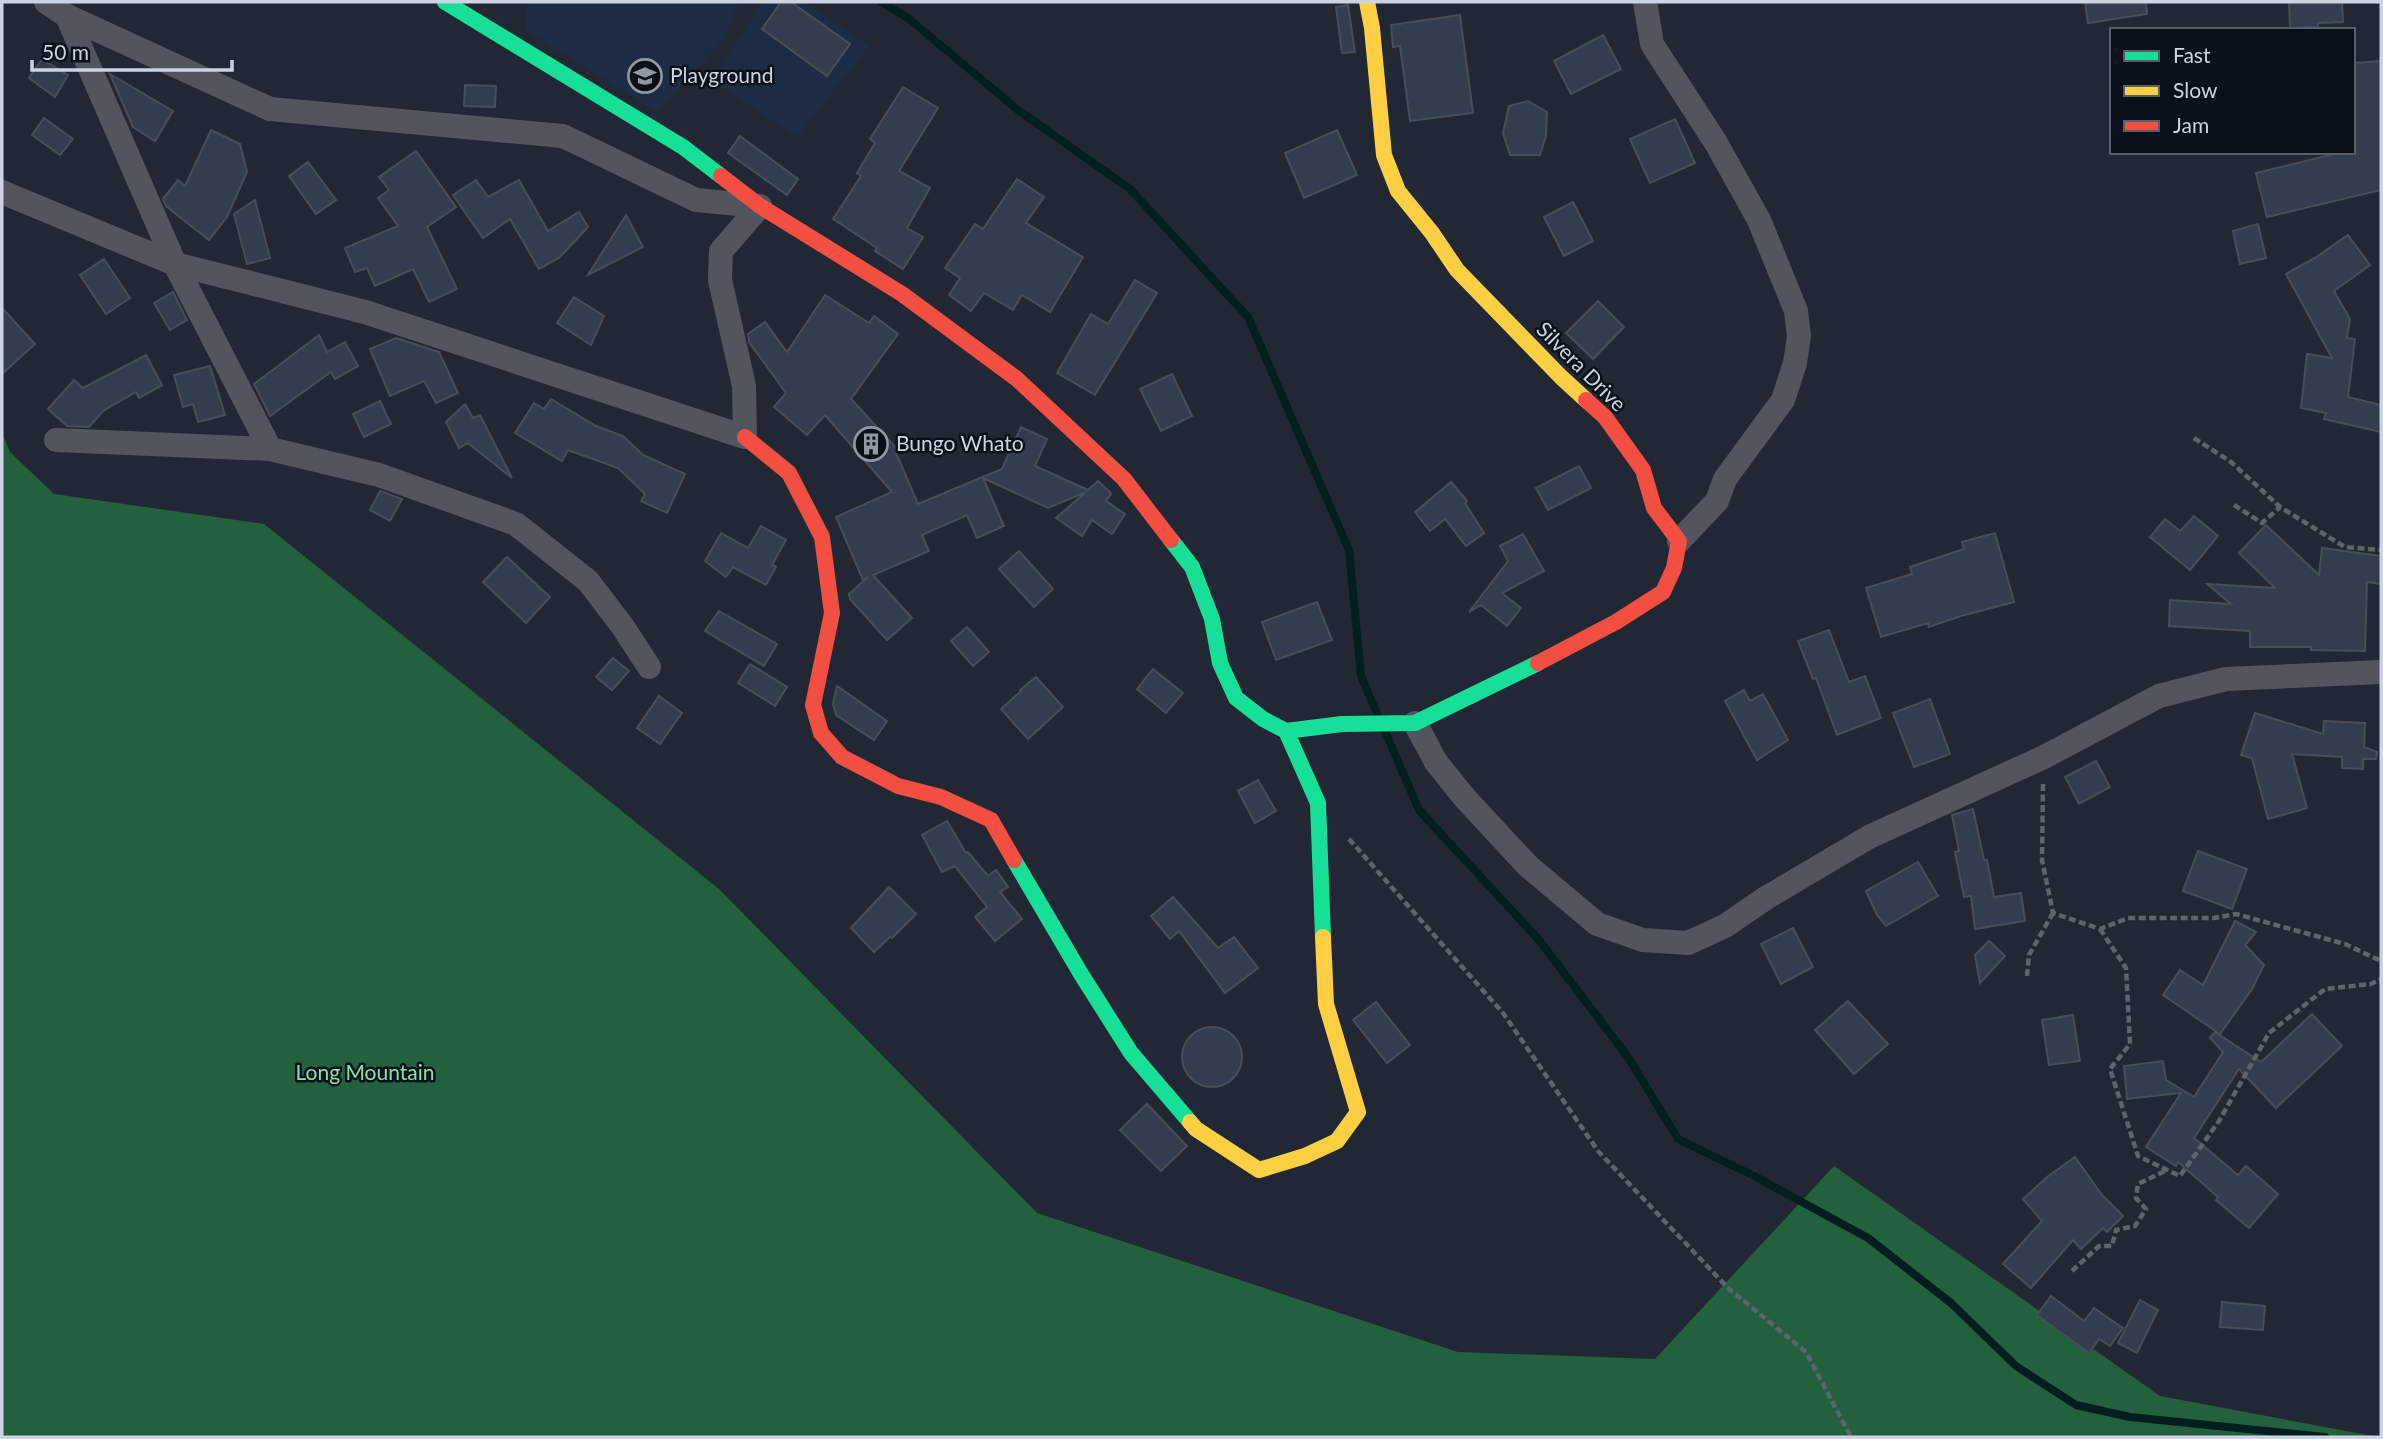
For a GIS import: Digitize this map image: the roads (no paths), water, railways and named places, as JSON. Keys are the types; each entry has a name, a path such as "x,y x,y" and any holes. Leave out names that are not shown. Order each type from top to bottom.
{"street":[{"path":"46,2 67,16 270,109 563,136 696,200 760,206"},
{"path":"445,2 683,148 760,206 902,294 1017,379 1124,479 1192,567 1212,619 1220,663 1236,698 1263,719 1286,731 1342,724 1403,723 1501,683 1616,622 1663,592 1674,568 1679,541 1717,501 1725,479 1783,400 1795,363 1799,336 1796,311 1759,220 1716,143 1652,44 1645,2"},
{"name":"Silvera Drive","path":"1367,2 1384,155 1398,191 1432,233 1457,270 1561,377 1605,417 1643,470 1654,508 1679,541"},
{"path":"67,16 175,264 270,449"},
{"path":"2,192 175,264 365,312 745,437 789,473 822,537 832,613 813,705 821,733 842,757 898,786 940,797 991,820 1081,974 1131,1053 1196,1129 1259,1170 1305,1156 1337,1141 1358,1112 1326,1004 1318,803 1286,731"},
{"path":"745,437 744,386 720,280 721,251 760,206"},
{"path":"56,440 270,449 379,475 516,524 588,581 649,667"},
{"path":"1403,723 1464,797 1528,866 1597,924 1643,940 1688,943 1725,926 1869,837 2044,757 2159,696 2226,679 2381,672"}],"waterway":[{"path":"881,2 908,18 1018,110 1130,189 1248,317 1349,550 1361,676 1378,716"},
{"path":"1385,731 1419,810 1539,940 1628,1057 1678,1139 1754,1176 1868,1238 1951,1303 2016,1366 2076,1405 2130,1417 2325,1437"}],"place":[{"name":"Playground","path":"645,76"},
{"name":"Bungo Whato","path":"871,444"}],"park label":[{"name":"Long Mountain","path":"365,1073"}]}
